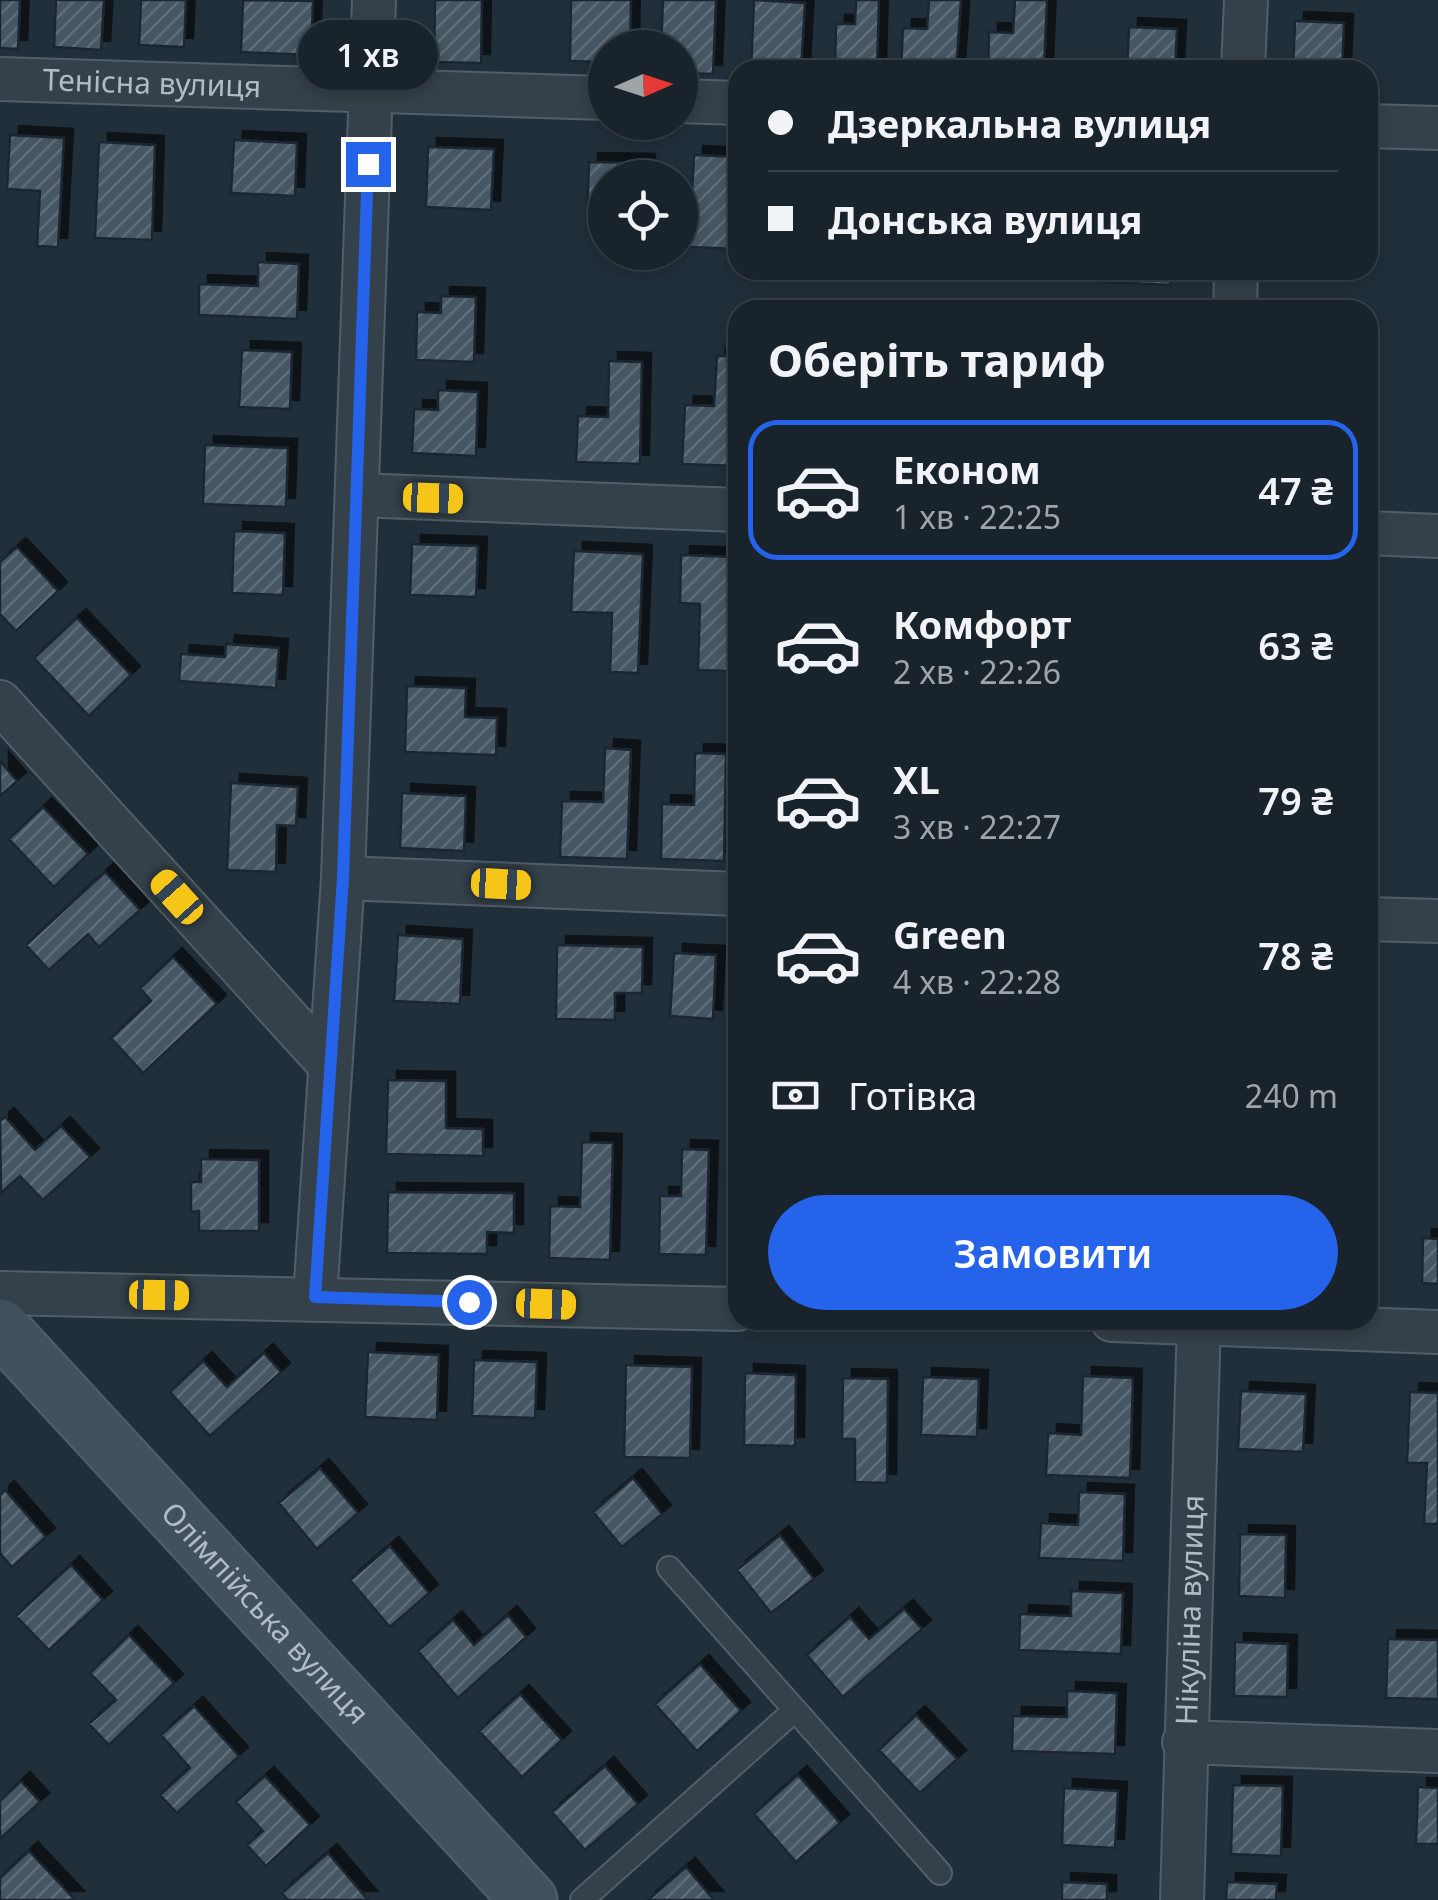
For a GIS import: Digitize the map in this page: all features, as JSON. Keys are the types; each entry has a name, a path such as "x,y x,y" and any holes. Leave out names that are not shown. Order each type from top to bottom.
{"main road":[{"name":"Олімпійська вулиця","path":"0,1327 528,1900"}],"street":[{"path":"315,1297 343,878 374,0"},
{"path":"1244,60 1246,0"},
{"name":"Тенісна вулиця","path":"0,79 588,97"},
{"path":"698,102 728,103"},
{"path":"1378,126 1438,128"},
{"path":"357,495 728,510"},
{"path":"1378,533 1438,536"},
{"path":"0,702 329,1064"},
{"path":"343,878 728,894"},
{"path":"1378,919 1438,922"},
{"path":"0,1292 728,1309"},
{"path":"1378,1329 1438,1332"},
{"name":"Нікуліна вулиця","path":"1182,1900 1199,1330"},
{"path":"1184,1742 1438,1751"}],"lane":[{"path":"669,1568 940,1873"},
{"path":"582,1900 795,1710"}],"building":[{"path":"0,0 20,0 18,49 0,48"},
{"path":"56,0 104,0 101,50 54,47"},
{"path":"141,0 186,0 184,47 139,45"},
{"path":"243,0 313,1 311,55 241,52"},
{"path":"435,0 482,0 481,63 434,62"},
{"path":"571,0 631,0 630,30 588,30 588,62 570,61"},
{"path":"663,0 716,0 713,74 698,74 698,30 662,30"},
{"path":"754,0 805,3 802,60 751,60"},
{"path":"856,0 879,0 877,60 835,60 836,24 855,24"},
{"path":"929,0 961,0 957,60 901,60 903,28 927,29"},
{"path":"1015,0 1047,0 1044,60 988,60 989,32 1013,33"},
{"path":"1295,21 1344,23 1342,60 1293,60"},
{"path":"1129,27 1177,29 1175,60 1127,60"},
{"path":"10,135 64,138 58,247 37,246 40,191 7,189"},
{"path":"234,140 297,143 295,196 231,193"},
{"path":"99,142 155,145 152,240 95,238"},
{"path":"428,147 494,149 491,210 426,207"},
{"path":"694,155 728,157 728,249 698,247 698,160 694,160"},
{"path":"258,262 299,264 297,319 199,315 199,284 258,286"},
{"path":"1101,280 1170,280 1170,285"},
{"path":"441,296 476,297 474,362 416,360 417,312 441,313"},
{"path":"242,350 292,352 290,409 239,407"},
{"path":"717,356 728,356 728,466 682,464 685,405 714,406"},
{"path":"609,361 642,362 640,464 576,462 578,416 608,417"},
{"path":"438,390 478,392 476,456 412,453 414,409 438,410"},
{"path":"205,445 288,448 286,507 203,504"},
{"path":"234,531 285,533 283,595 232,593"},
{"path":"412,544 478,546 476,597 410,595"},
{"path":"17,547 58,591 16,631 0,614 0,562"},
{"path":"574,551 643,554 638,673 610,672 612,613 571,612"},
{"path":"681,555 728,557 728,671 698,670 700,604 680,603"},
{"path":"77,618 131,675 89,716 34,658"},
{"path":"226,644 279,648 276,688 179,681 181,654 225,657"},
{"path":"407,686 466,688 465,717 497,718 496,755 405,752"},
{"path":"605,748 631,750 627,859 560,857 562,801 603,802"},
{"path":"695,753 726,754 724,861 661,859 662,804 694,805"},
{"path":"0,761 17,781 0,796"},
{"path":"231,783 298,787 296,826 277,825 276,872 227,870"},
{"path":"402,793 466,796 464,851 400,848"},
{"path":"43,807 88,854 54,887 9,839"},
{"path":"105,872 140,910 99,947 88,934 49,970 26,945"},
{"path":"398,935 463,939 460,1004 394,1001"},
{"path":"557,945 643,947 642,993 615,993 615,1020 556,1019"},
{"path":"674,953 716,955 713,1019 670,1016"},
{"path":"173,957 217,1004 143,1073 111,1038 151,1001 140,988"},
{"path":"388,1080 446,1081 446,1128 483,1129 483,1156 386,1154"},
{"path":"5,1117 35,1150 61,1126 90,1157 43,1200 20,1176 1,1193 0,1121"},
{"path":"582,1142 613,1143 610,1260 549,1258 550,1206 580,1207"},
{"path":"682,1149 709,1150 706,1255 659,1254 660,1196 681,1196"},
{"path":"201,1159 259,1160 259,1231 199,1231 199,1211 191,1212 191,1182 201,1182"},
{"path":"388,1192 514,1193 514,1233 487,1232 487,1254 387,1253"},
{"path":"1423,1238 1438,1239 1438,1284 1422,1283"},
{"path":"368,1352 439,1355 437,1420 365,1417"},
{"path":"264,1353 281,1372 210,1436 170,1392 203,1361 227,1387"},
{"path":"474,1360 537,1362 535,1418 472,1416"},
{"path":"626,1365 692,1367 690,1458 624,1457"},
{"path":"745,1373 796,1375 795,1446 744,1445"},
{"path":"1083,1376 1133,1378 1130,1478 1046,1475 1048,1433 1081,1435"},
{"path":"923,1377 979,1379 977,1437 921,1435"},
{"path":"843,1378 888,1379 887,1483 855,1482 855,1439 842,1439"},
{"path":"1241,1391 1306,1394 1303,1452 1238,1449"},
{"path":"1410,1392 1438,1393 1438,1524 1424,1524 1427,1463 1407,1463"},
{"path":"320,1468 358,1513 317,1549 279,1503"},
{"path":"633,1478 662,1514 622,1547 593,1512"},
{"path":"5,1490 46,1537 12,1567 0,1553 0,1495"},
{"path":"1079,1492 1125,1494 1123,1561 1039,1558 1041,1523 1078,1525"},
{"path":"1240,1534 1286,1535 1285,1598 1239,1596"},
{"path":"780,1535 814,1579 771,1613 737,1570"},
{"path":"390,1546 429,1593 390,1627 350,1580"},
{"path":"71,1565 103,1600 49,1650 16,1616"},
{"path":"1071,1591 1123,1593 1121,1654 1019,1650 1020,1614 1071,1616"},
{"path":"904,1609 922,1629 843,1697 807,1655 850,1617 869,1639"},
{"path":"508,1615 526,1637 458,1698 418,1651 453,1620 474,1645"},
{"path":"129,1635 174,1683 109,1745 89,1724 116,1700 90,1673"},
{"path":"1388,1639 1438,1640 1438,1699 1386,1698"},
{"path":"1235,1642 1288,1644 1287,1697 1234,1696"},
{"path":"700,1664 741,1711 697,1751 655,1704"},
{"path":"1067,1691 1117,1693 1115,1754 1012,1751 1013,1716 1067,1717"},
{"path":"520,1694 562,1740 522,1777 479,1731"},
{"path":"194,1706 239,1756 177,1813 160,1795 190,1768 161,1735"},
{"path":"916,1715 957,1759 920,1793 879,1750"},
{"path":"605,1766 638,1804 585,1850 552,1812"},
{"path":"798,1775 840,1823 796,1862 754,1814"},
{"path":"265,1776 310,1825 266,1866 247,1845 263,1831 236,1802"},
{"path":"21,1781 40,1802 0,1839 0,1801"},
{"path":"1233,1785 1283,1786 1281,1856 1231,1854"},
{"path":"1418,1787 1438,1788 1438,1844 1416,1844"},
{"path":"1064,1788 1118,1791 1115,1848 1062,1845"},
{"path":"29,1851 75,1900 0,1900 0,1878"},
{"path":"328,1853 368,1900 288,1900 282,1893"},
{"path":"686,1867 714,1900 648,1900"},
{"path":"1062,1882 1107,1884 1107,1900 1062,1900"},
{"path":"1227,1882 1277,1884 1276,1900 1226,1900"}],"route":[{"path":"368,164 343,878 315,1297 469,1302"}]}
